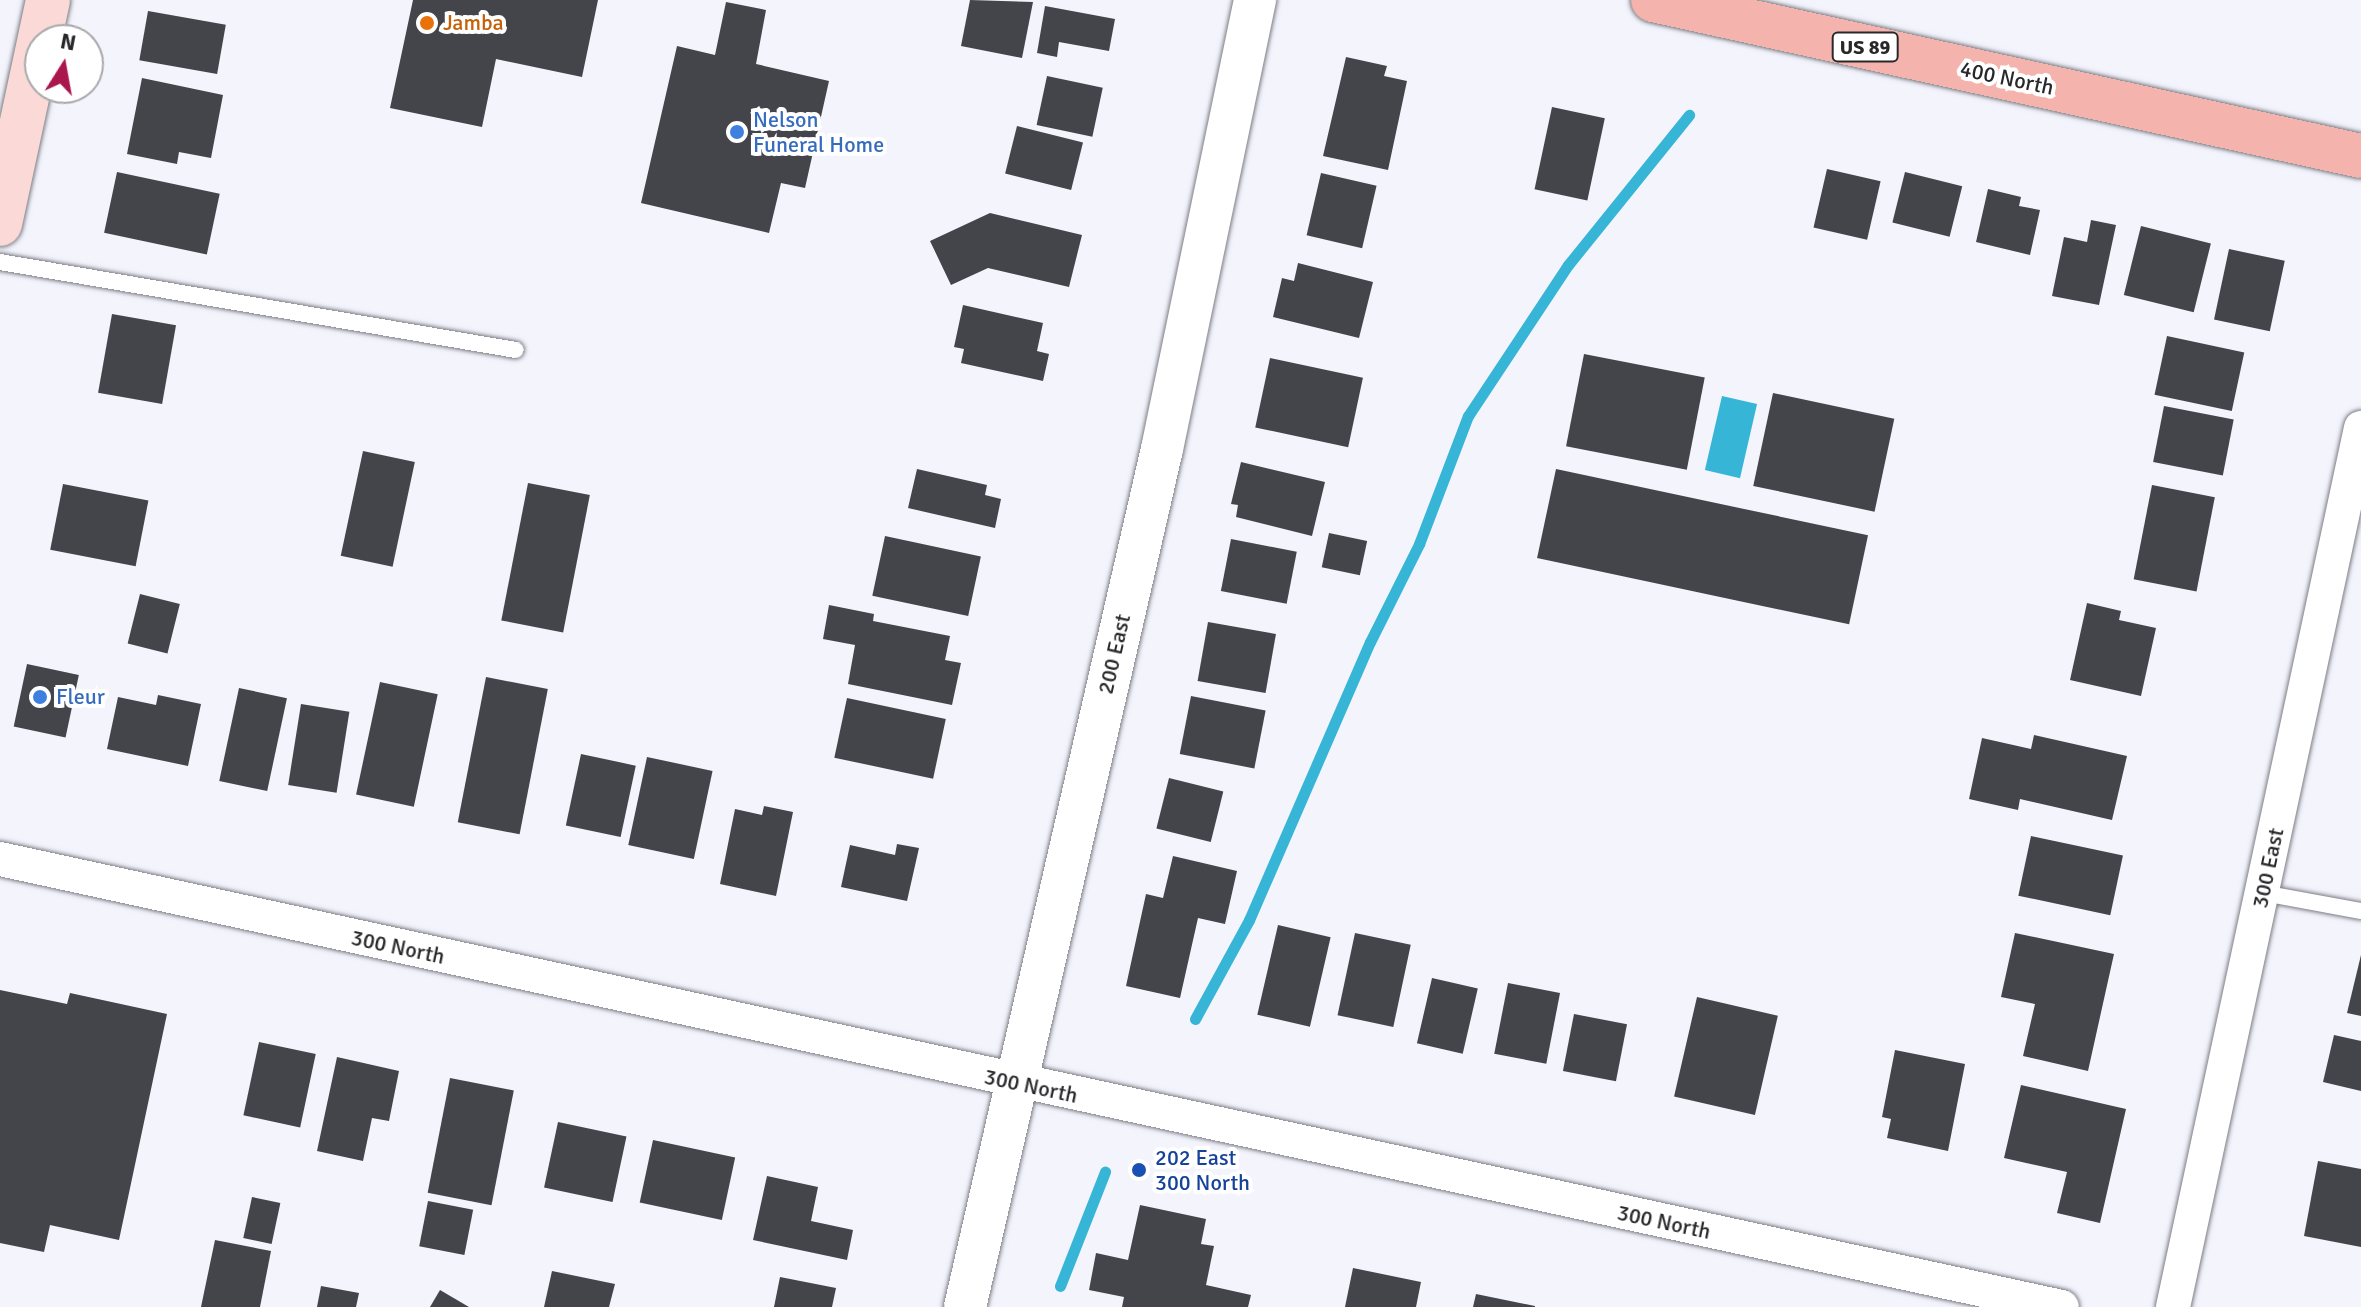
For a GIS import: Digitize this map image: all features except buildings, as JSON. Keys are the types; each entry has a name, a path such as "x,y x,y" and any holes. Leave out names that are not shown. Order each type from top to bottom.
{"main road":[{"path":"0,221 48,0"},
{"name":"400 North","path":"1653,0 2361,156"}],"street":[{"name":"200 East","path":"965,1307 1162,449 1255,0"},
{"name":"300 East","path":"2173,1307 2361,428"},
{"name":"300 North","path":"0,859 1016,1083 2062,1307"}],"lane":[{"path":"0,262 516,350"},
{"path":"2263,893 2361,911"}],"water":[{"path":"1722,396 1757,404 1740,478 1705,470"}],"waterway":[{"path":"1195,1019 1249,920 1370,642 1419,544 1468,416 1568,265 1689,115"},
{"path":"1060,1286 1105,1172"}],"place":[{"name":"Jamba","path":"427,23"},
{"name":"Nelson Funeral Home","path":"737,132"},
{"name":"Fleur","path":"40,697"},
{"name":"202 East 300 North","path":"1139,1170"}]}
